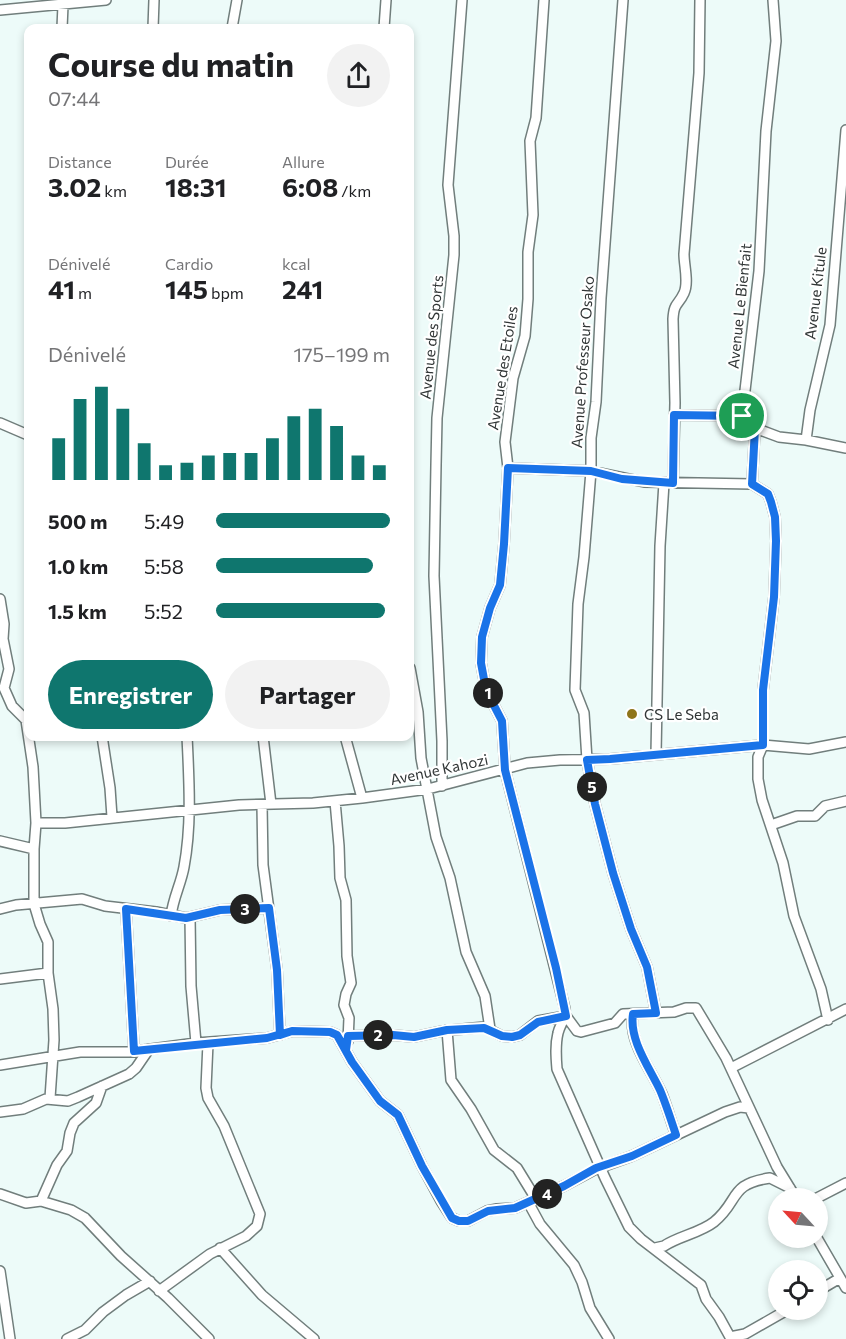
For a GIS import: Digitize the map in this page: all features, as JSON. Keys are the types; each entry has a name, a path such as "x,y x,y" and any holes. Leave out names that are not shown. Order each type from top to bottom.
{"street":[{"path":"0,10 39,3 63,5 103,0"},
{"path":"153,24 154,0"},
{"path":"233,24 237,0"},
{"path":"384,24 386,0"},
{"name":"Avenue des Sports","path":"442,786 434,576 436,465 438,418 454,255 448,185 462,0"},
{"name":"Avenue des Etoiles","path":"544,0 536,118 530,141 533,215 528,252 525,336 516,363 505,442 508,468 500,585 490,608 482,637 481,663 486,690 502,721 505,770 553,956 566,1016"},
{"name":"Avenue Professeur Osako","path":"623,0 601,298 596,402 591,438 591,471 578,604 575,690 584,713 587,760 595,804 613,873 631,929 647,967 656,1013"},
{"path":"656,754 660,546 669,483 674,415 674,307 684,293 686,284 684,254 699,73 700,0"},
{"name":"Avenue Le Bienfait","path":"742,416 759,271 766,131 776,41 773,0"},
{"path":"62,24 63,5"},
{"name":"Avenue Kitule","path":"806,440 810,410 830,325 846,130"},
{"path":"674,415 742,416 755,428 779,437 846,448"},
{"path":"0,423 24,433"},
{"path":"752,484 755,428"},
{"path":"508,468 591,471 622,479 669,483 752,484 768,494 775,517 774,597 763,690 763,745 758,757 758,779 762,800 791,895 794,916 821,989 828,1020"},
{"path":"0,599 4,624 3,639 9,669 4,688 12,706 24,718"},
{"path":"414,690 421,758 436,837 450,879 466,952 485,996 490,1029"},
{"path":"29,741 36,823 33,849 34,904 48,942 48,973 53,1009 54,1040 50,1098"},
{"path":"103,741 111,788 112,817"},
{"path":"171,916 184,867 190,810 187,741"},
{"path":"263,741 267,804 263,865 277,970 280,1035"},
{"path":"346,741 362,798"},
{"name":"Avenue Kahozi","path":"36,823 65,823 239,805 362,798 428,789 527,763 763,745 809,748 846,742"},
{"path":"335,801 340,878 346,900 347,956 351,983 344,1005 349,1018 346,1050"},
{"path":"771,825 797,816 815,816 825,806 846,801"},
{"path":"0,841 33,849"},
{"path":"0,909 82,899 105,906 190,917 220,910 269,908"},
{"path":"126,909 134,1051"},
{"path":"190,917 191,986 196,1043"},
{"path":"0,979 48,973"},
{"path":"566,1016 577,1031 581,1032 615,1023 623,1014 674,1012 692,1007 699,1010 731,1068 777,1167 790,1188"},
{"path":"731,1068 846,1009"},
{"path":"633,1014 632,1026 640,1049 661,1092 676,1135"},
{"path":"348,1036 414,1037 447,1030 484,1028 502,1036 512,1037 520,1035 538,1022 566,1016"},
{"path":"566,1016 558,1031 555,1057 557,1069 629,1227 641,1239 701,1285 706,1299 730,1337 746,1334 770,1320"},
{"path":"447,1030 451,1080 471,1108 494,1150 517,1168 540,1224 574,1265 590,1308 609,1339"},
{"path":"0,1065 80,1052 134,1051 196,1043 267,1038 292,1031 330,1032 337,1035 352,1062 380,1101 398,1115 422,1166 452,1218 459,1221 468,1221 488,1211 515,1208 600,1167 632,1156 725,1112 740,1107 749,1108"},
{"path":"159,1291 220,1248 246,1236 257,1226 260,1214 224,1126 208,1098 206,1088 208,1042"},
{"path":"0,1112 23,1109 50,1098 68,1101 129,1074 149,1049"},
{"path":"41,1201 57,1165 67,1151 74,1122 96,1103 102,1086"},
{"path":"655,1248 713,1223 746,1184 770,1178 789,1188"},
{"path":"828,1192 846,1183"},
{"path":"0,1194 26,1203 41,1201 71,1210 85,1218 121,1256 209,1339"},
{"path":"220,1248 262,1295 314,1339"},
{"path":"823,1248 846,1288"},
{"path":"0,1271 10,1339"},
{"path":"828,1285 840,1278"},
{"path":"67,1339 85,1330 118,1300 150,1281"},
{"path":"85,1330 91,1339"}],"place":[{"name":"CS Le Seba","path":"632,714"}],"route":[{"path":"742,416 674,415 673,483 622,479 591,471 508,468 500,585 490,608 482,637 481,663 486,690 502,721 505,770 556,968 566,1016 538,1022 520,1035 512,1037 502,1036 484,1028 447,1030 414,1037 348,1036 346,1050 337,1035 330,1032 292,1031 280,1035 267,1038 196,1043 134,1051 126,909 186,918 220,910 269,908 277,970 280,1035 292,1031 330,1032 337,1035 352,1062 380,1101 398,1115 422,1166 452,1218 468,1221 488,1211 515,1208 564,1186 596,1168 632,1156 676,1135 661,1092 640,1049 632,1026 633,1014 656,1013 647,967 631,929 613,873 595,804 587,760 763,745 763,690 774,597 775,517 768,494 752,484 755,428 742,416"}]}
